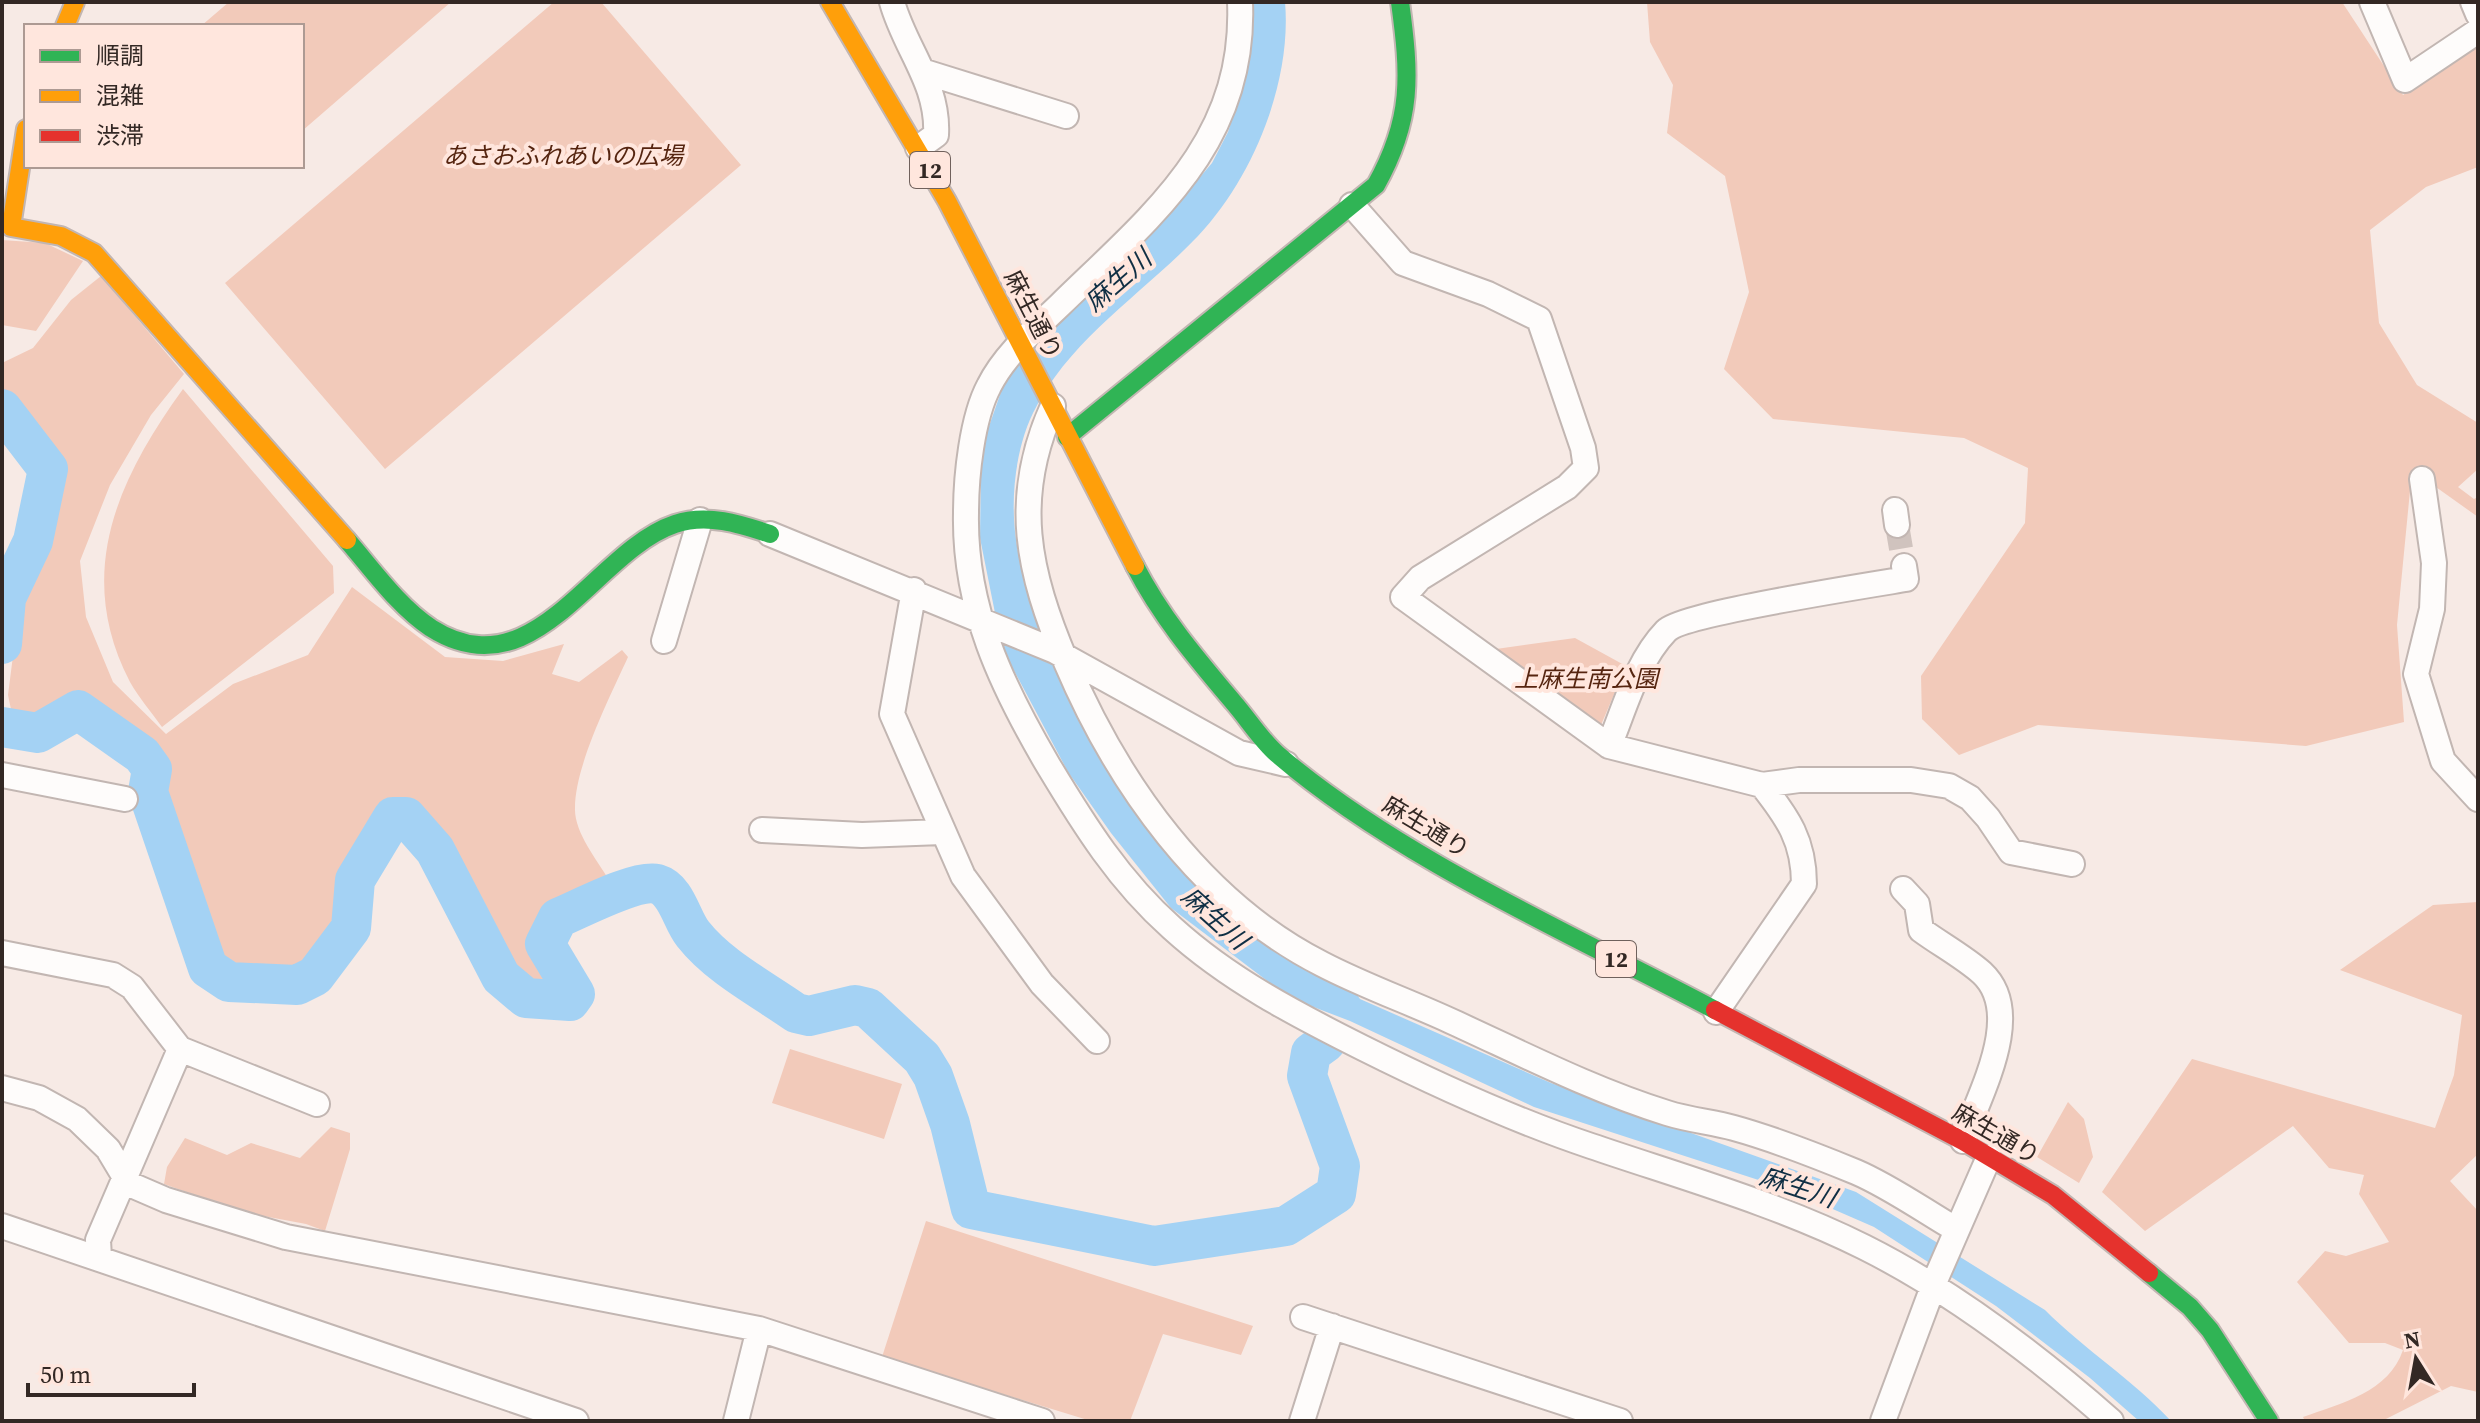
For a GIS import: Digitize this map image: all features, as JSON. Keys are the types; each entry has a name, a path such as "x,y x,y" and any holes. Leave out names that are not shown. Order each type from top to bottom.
{"main road":[{"path":"66,24 75,2"},
{"name":"麻生通り","path":"830,2 918,148 1150,596 1231,701 1288,764 1435,862 1963,1141 2053,1195 2190,1307 2210,1330 2269,1421"},
{"path":"1067,437 1376,185 1403,134 1411,91 1400,2"},
{"path":"24,139 7,227 61,236 94,253 403,604 439,634 481,643 504,642 525,636 549,623 645,540 665,528 714,518 770,534"}],"street":[{"path":"892,2 900,30 925,72 937,112 936,135 918,148"},
{"path":"1240,2 1234,76 1224,111 1203,152 1178,188 1137,233 1020,344 988,387 968,471 966,559 985,621 1035,742 1095,843 1172,928 1238,980 1305,1019 1440,1087 1591,1146 1809,1223 1935,1280 2111,1421"},
{"path":"2372,2 2405,80 2478,31"},
{"path":"2473,2 2478,14"},
{"path":"925,72 1066,116"},
{"path":"1352,205 1403,263 1488,294 1539,319 1583,448 1586,468 1567,487 1420,578 1403,597 1609,746 1762,785 1799,780 1911,780 1949,786 1970,798 2011,852 2072,864"},
{"path":"1053,406 1036,443 1028,508 1033,566 1059,653 1128,784 1185,855 1247,915 1321,964 1574,1078 1668,1114 1736,1128 1859,1173 1955,1234"},
{"path":"2422,479 2434,563 2432,609 2416,674 2443,761 2478,799"},
{"path":"664,641 700,520"},
{"path":"770,534 914,590 1059,653 1239,753 1288,764"},
{"path":"1609,746 1646,655 1669,627 1703,617 1906,579 1904,566"},
{"path":"914,590 892,714 963,876 1042,984 1097,1041"},
{"path":"2,775 125,799"},
{"path":"1716,1012 1804,884 1800,841 1792,823 1762,785"},
{"path":"762,830 862,835 942,832"},
{"path":"1903,889 1917,904 1921,930 1983,974 1996,993 2001,1039 1963,1141"},
{"path":"2,953 113,975 132,987 180,1049 317,1104"},
{"path":"99,1258 98,1240 180,1049"},
{"path":"2,1088 39,1098 77,1119 108,1149 129,1184 166,1200 286,1237 759,1329 1042,1421"},
{"path":"1883,1421 1935,1280 1989,1157"},
{"path":"2,1226 576,1421"},
{"path":"1303,1317 1620,1421"},
{"path":"1302,1421 1332,1326"},
{"path":"736,1421 759,1329"}],"green space":[{"path":"229,2 451,2 304,129 304,24 203,24"},
{"name":"あさおふれあいの広場","path":"554,2 601,2 741,165 385,469 225,283"},
{"path":"1647,2 2342,2 2403,95 2478,42 2478,167 2426,187 2370,230 2379,323 2417,385 2478,423 2478,469 2458,487 2474,499 2478,497 2478,517 2412,470 2397,625 2404,722 2306,746 2038,725 1959,755 1922,719 1921,676 2025,523 2028,468 1964,438 1773,419 1724,369 1749,292 1725,176 1667,133 1673,85 1650,42"},
{"path":"2,240 45,243 83,261 36,331 2,325"},
{"path":"101,276 184,374 151,415 110,485 80,561 86,617 113,682 166,734 233,684 308,655 352,587 445,657 503,661 564,644 552,674 579,682 622,650 628,657 587,752 575,808 582,836 609,880 558,903 536,928 539,958 557,974 564,988 534,990 511,979 499,956 497,926 474,916 458,903 449,887 429,820 418,808 394,801 372,822 354,847 328,934 311,964 294,975 281,976 218,968 201,954 180,918 169,874 171,814 156,798 161,767 130,750 71,706 44,726 13,719 8,695 15,640 15,603 36,560 49,466 2,407 2,363 33,348 71,300"},
{"path":"183,389 333,566 334,593 162,727 130,682 113,642 105,603 105,566 111,529 122,493 159,423"},
{"name":"上麻生南公園","path":"1575,638 1626,666 1601,725 1496,649"},
{"path":"2478,902 2478,1154 2450,1181 2478,1211 2478,1392 2451,1386 2382,1421 2305,1421 2303,1417 2348,1401 2375,1386 2387,1376 2403,1350 2385,1343 2349,1343 2297,1282 2325,1251 2346,1256 2389,1242 2359,1194 2364,1175 2329,1168 2293,1126 2145,1231 2102,1192 2192,1059 2435,1128 2454,1075 2462,1015 2340,970 2433,905"},
{"path":"790,1049 902,1084 884,1139 772,1103"},
{"path":"2068,1102 2084,1119 2093,1157 2079,1183 2037,1157"},
{"path":"331,1127 350,1133 350,1149 325,1231 306,1224 242,1212 164,1184 167,1167 185,1138 227,1155 251,1143 300,1158"},
{"path":"926,1221 1253,1326 1241,1355 1163,1334 1130,1421 1091,1421 882,1357"}],"water":[{"name":"麻生川","path":"1251,2 1285,2 1286,33 1275,96 1252,158 1218,213 1198,236 1087,339 1048,386 1027,427 1016,471 1015,532 1036,619 1074,708 1122,790 1149,828 1209,898 1261,936 1353,989 1360,999 1551,1083 1856,1192 2045,1310 2171,1421 2139,1421 2090,1378 1996,1306 1874,1227 1789,1190 1534,1107 1350,1021 1290,998 1171,908 1111,833 1068,772 1002,648 980,538 981,465 986,435 1003,386 1034,342 1171,211 1212,163 1228,132 1245,79"}],"waterway":[{"path":"2,409 48,469 33,541 6,598 2,644"},
{"path":"2,727 38,733 78,710 142,755 152,769 148,792 208,968 229,982 297,985 315,976 351,928 355,880 393,817 406,817 435,850 501,977 526,998 570,1001 575,994 545,944 558,918 636,886 657,884 664,887 703,946 755,986 796,1013 809,1016 855,1005 868,1008 922,1058 933,1076 950,1124 971,1209 1154,1246 1286,1226 1336,1194 1340,1166 1307,1076 1311,1053 1326,1042"}],"tunnel":[{"path":"1897,525 1904,566"}],"traffic: fast":[{"path":"1067,437 1376,185 1397,139 1406,96 1406,52 1400,2"},
{"path":"347,540 419,619 431,628 468,644 502,643 533,631 562,611 646,539 675,524 711,520 770,534"},
{"path":"1135,566 1180,637 1260,736 1277,754 1325,792 1488,893 1715,1010"},
{"path":"2149,1273 2190,1307 2210,1330 2269,1421"}],"traffic: slow":[{"path":"66,24 75,2"},
{"path":"830,2 947,201 1135,566"},
{"path":"24,142 11,227 61,236 94,253 347,540"}],"traffic: jam":[{"path":"1715,1010 1963,1141 2053,1195 2149,1273"}]}
